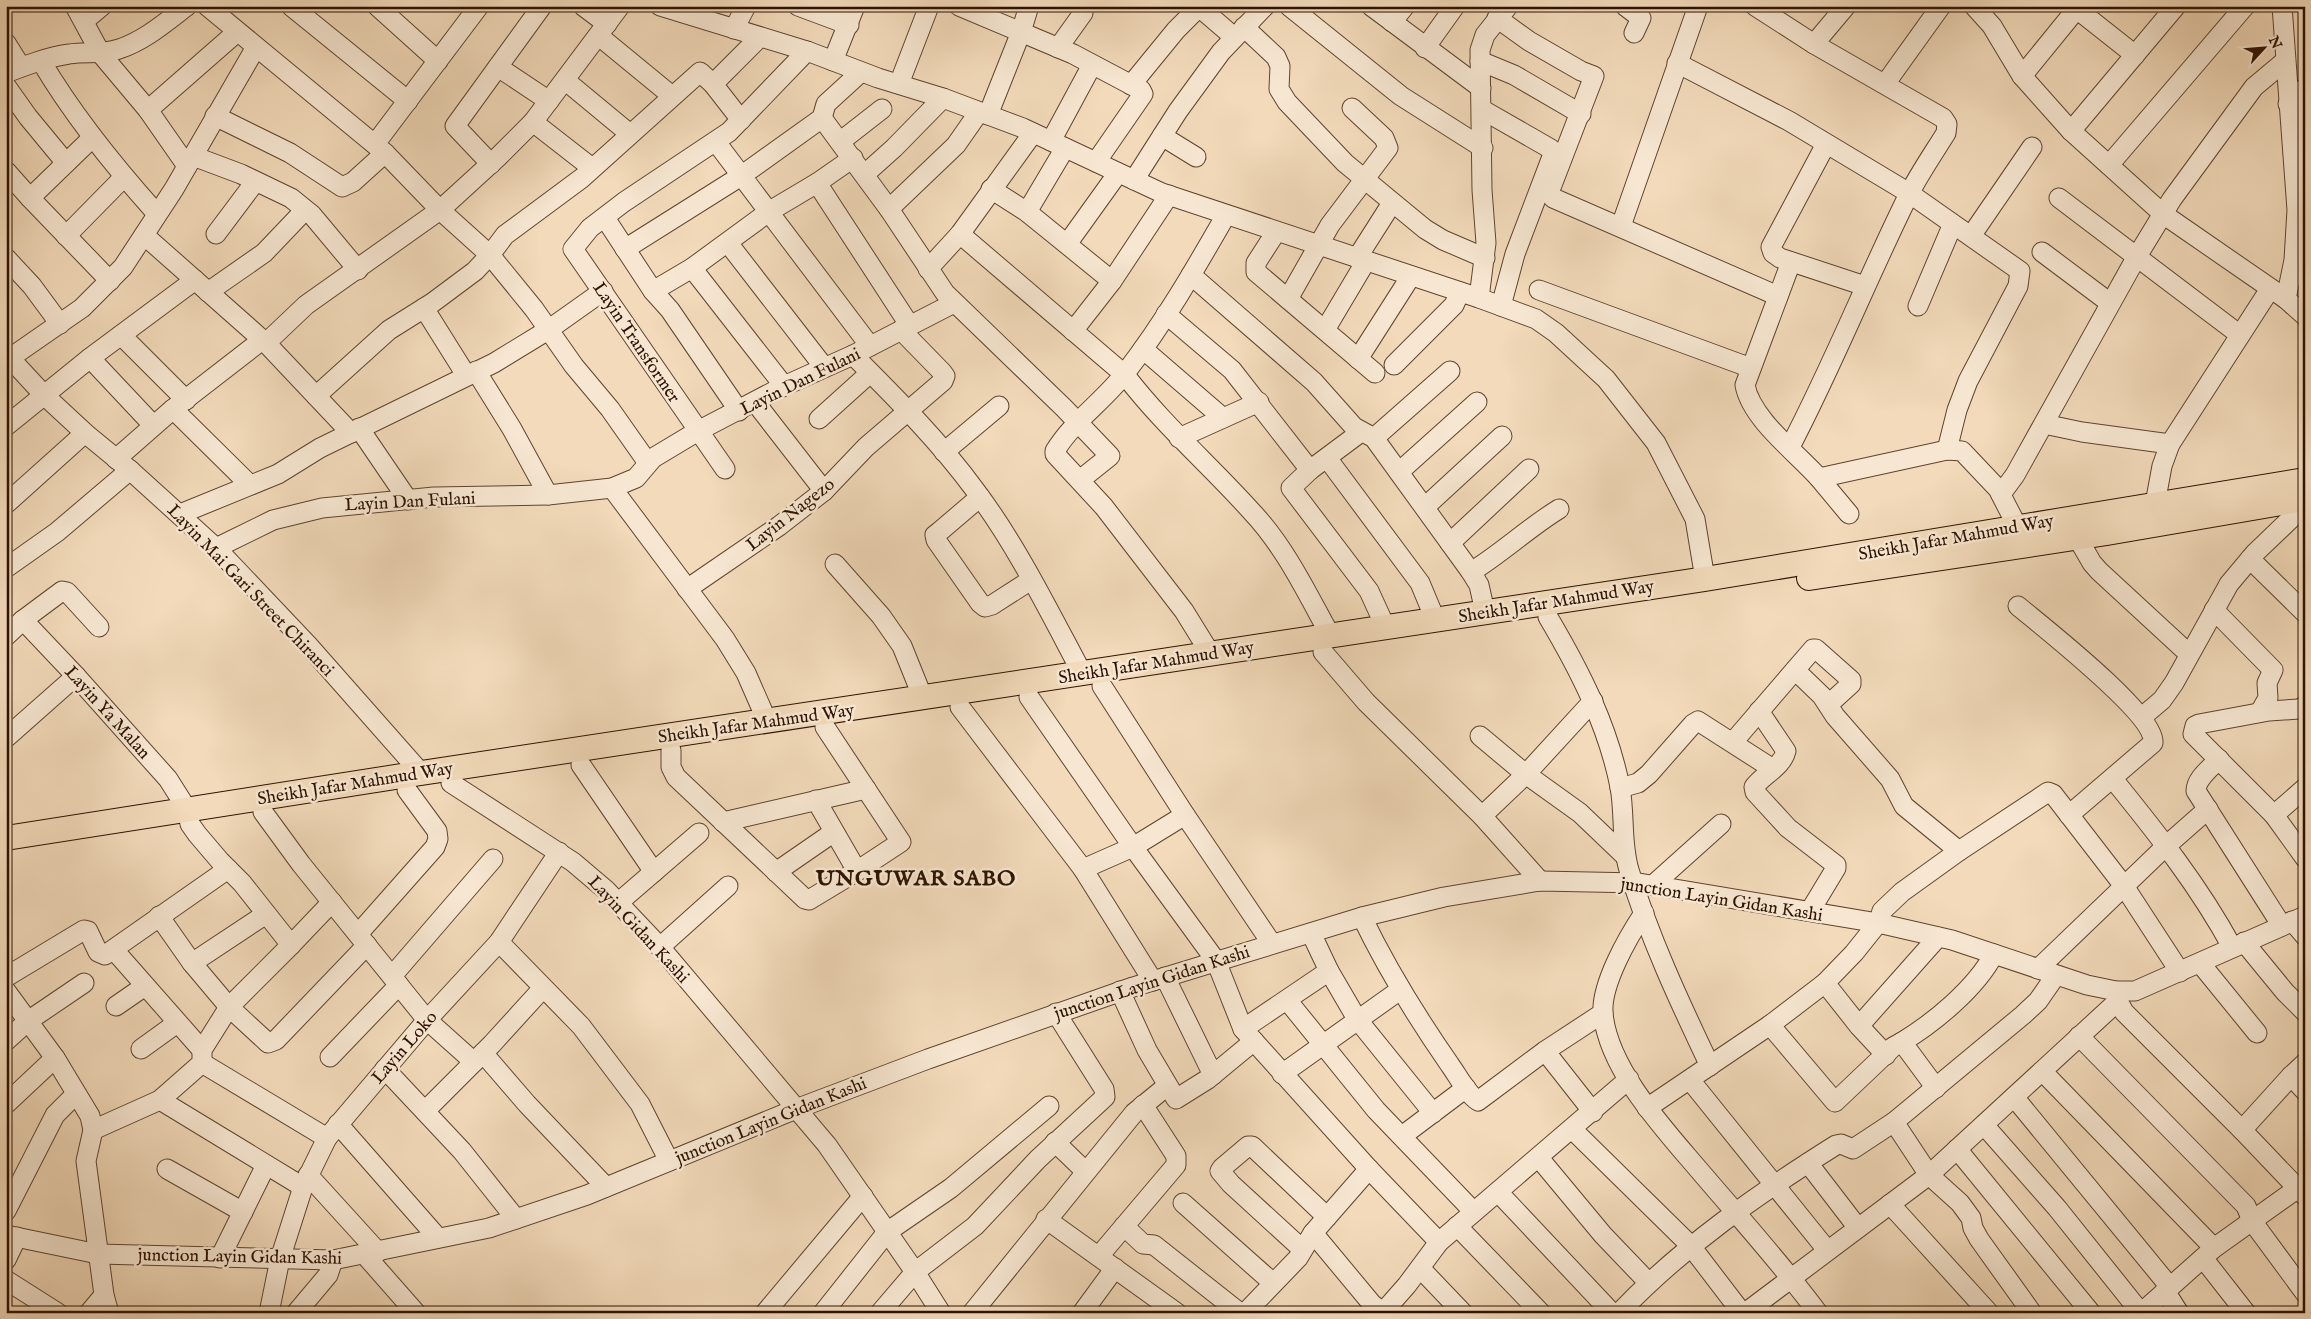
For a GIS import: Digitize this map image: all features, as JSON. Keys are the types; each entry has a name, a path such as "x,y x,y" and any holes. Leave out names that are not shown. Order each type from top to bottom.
{"main road":[{"name":"Sheikh Jafar Mahmud Way","path":"188,816 263,812 414,781 451,782 581,765 1102,686 1326,643 1386,626 1705,579 2155,504 2301,498"},
{"name":"Sheikh Jafar Mahmud Way","path":"7,839 188,816 414,781 767,721 1210,653 1326,643 1548,617 2077,537 2301,498"}],"street":[{"path":"102,6 80,14 101,54 190,161 241,174 254,182 291,198 325,229 358,270"},
{"path":"6,43 14,70 68,54 88,52 101,54 135,44 187,6"},
{"path":"207,6 380,149 440,210 490,256 534,309 574,366 610,408 648,463"},
{"path":"291,6 408,101"},
{"path":"377,6 438,61"},
{"path":"491,164 455,126 542,6"},
{"path":"584,6 603,30 672,96"},
{"path":"6,568 57,532 123,464 153,426 179,404 264,341 306,305 358,270 440,210 491,164 533,122 620,6"},
{"path":"660,6 806,51 861,72 943,98 1033,133 1169,196 1479,298 1536,320 1550,328 1606,379 1640,419 1665,457 1695,519 1705,579"},
{"path":"734,29 746,6"},
{"path":"798,6 849,25"},
{"path":"833,61 855,6"},
{"path":"898,84 929,6"},
{"path":"959,6 978,10 1141,90 1143,94 1096,162"},
{"path":"889,208 956,145 984,113 1021,32 1029,6"},
{"path":"1131,85 1176,30 1199,6 1276,57 1280,66 1279,88 1287,102 1346,162 1392,203 1425,229 1443,240 1484,258"},
{"path":"1067,244 1162,136 1221,52 1265,6"},
{"path":"1289,6 1401,96 1483,148"},
{"path":"1372,6 1425,48 1481,88"},
{"path":"1392,22 1406,6"},
{"path":"1425,48 1455,6"},
{"path":"1625,6 1642,18 1634,33"},
{"path":"1621,226 1698,6"},
{"path":"1755,6 1814,44 1943,118 1947,124 1946,133 1910,194 1865,286 1818,395 1790,448"},
{"path":"1814,44 1846,6"},
{"path":"1885,84 1941,6"},
{"path":"1974,6 1992,26 2022,76 2071,131 2163,214 2278,294 2305,316"},
{"path":"2071,131 2176,6"},
{"path":"2109,166 2245,6"},
{"path":"2022,76 2076,7 2135,55"},
{"path":"215,116 290,153 342,187 353,182 380,149 408,101 474,8"},
{"path":"2155,504 2162,466 2170,444 2240,335 2278,294 2294,260 2300,215 2285,61 2286,9"},
{"path":"1479,298 1484,258 1481,45 1502,10 1541,48 1586,74 1593,74 1594,78 1549,192 1553,198 1778,296"},
{"path":"1058,48 1084,13"},
{"path":"148,110 237,32"},
{"path":"713,84 760,37"},
{"path":"8,356 82,308 123,267 190,161 256,48"},
{"path":"806,51 741,120 716,142 624,202 605,218 653,290 747,406 824,490"},
{"path":"41,61 61,96 92,138 157,214"},
{"path":"1480,61 1514,75 1580,114"},
{"path":"2001,494 2015,475 2110,303 2163,214 2254,87 2285,61"},
{"path":"1677,63 1789,121 1910,194 1952,226 1971,236 2020,272 2018,286 1968,382 1957,410 1947,450"},
{"path":"1027,212 1092,65"},
{"path":"498,67 549,101"},
{"path":"316,396 389,330 456,286 490,256 505,235 592,168 700,72 713,84 741,120"},
{"path":"625,249 741,176 822,118 826,104 861,72"},
{"path":"566,80 630,134"},
{"path":"6,86 28,118 66,163"},
{"path":"2288,104 2305,88"},
{"path":"864,174 894,148 943,98"},
{"path":"1288,299 1330,225 1388,148 1387,143 1352,108"},
{"path":"841,141 882,109"},
{"path":"1482,110 1551,149 1553,154 1515,254 1501,306"},
{"path":"822,118 841,141 889,208 928,270 954,303 1079,423 1110,456 1080,480"},
{"path":"533,122 592,168"},
{"path":"928,270 960,234 1033,133"},
{"path":"1162,136 1196,157"},
{"path":"30,198 92,138"},
{"path":"716,142 770,211 870,346"},
{"path":"1826,144 1771,248 1780,258 1865,286"},
{"path":"1971,236 2032,147"},
{"path":"653,290 692,268 770,211 817,184 853,158"},
{"path":"6,171 110,281"},
{"path":"66,236 124,177"},
{"path":"216,234 254,182"},
{"path":"817,184 906,328"},
{"path":"991,189 1027,212 1112,281"},
{"path":"1073,331 1112,281 1169,196"},
{"path":"2058,198 2240,335"},
{"path":"1325,330 1392,203"},
{"path":"6,426 44,394 121,335 201,286 264,253 305,210"},
{"path":"1210,653 1184,611 1104,507 1055,454 1055,451 1125,374 1191,275 1226,215"},
{"name":"Layin Transformer","path":"605,218 590,228 575,247 575,252 725,469"},
{"path":"1918,306 1952,226"},
{"path":"1276,232 1254,268 1256,272 1375,373"},
{"path":"960,234 1125,374 1144,399 1179,438 1253,513 1304,586 1326,643 1366,702 1482,816 1540,881"},
{"path":"144,235 264,341 316,396 355,430 408,500"},
{"path":"728,243 824,367"},
{"path":"2042,252 2110,303"},
{"path":"6,258 32,286 60,324"},
{"path":"1791,262 1745,385 1747,396 1760,415 1819,478 1849,514"},
{"path":"692,268 784,386"},
{"path":"1191,275 1288,358 1314,382 1354,427 1367,435 1399,472 1471,572 1479,585 1485,612"},
{"path":"1358,359 1410,276"},
{"path":"1539,290 1751,368"},
{"path":"180,514 278,474 355,430 471,373 548,330 603,291"},
{"path":"1394,365 1454,305 1460,292"},
{"name":"Layin Dan Fulani","path":"216,548 273,520 308,510 346,504 465,496 548,495 612,488 636,478 648,463 698,431 784,386 853,355 954,303"},
{"path":"424,308 512,429 548,495"},
{"path":"1166,314 1223,361 1259,402 1310,470"},
{"name":"Layin Nagezo","path":"687,589 779,526 824,490 866,447 943,381 945,376 906,328"},
{"path":"121,335 163,375 179,404 250,485"},
{"path":"1143,349 1223,418"},
{"path":"853,355 908,410 980,497 1031,580 1082,673"},
{"name":"Layin Mai Gari Street Chiranci","path":"8,356 85,433 180,514 216,548 308,645 414,781 437,831 438,839 435,847 362,939"},
{"path":"90,358 153,426"},
{"path":"1386,626 1369,591 1292,488 1310,470 1367,435 1450,371"},
{"path":"819,419 870,373"},
{"path":"1179,438 1259,402"},
{"path":"1399,472 1477,402"},
{"path":"944,452 998,406"},
{"path":"2044,424 2082,432 2170,444"},
{"path":"6,504 85,433"},
{"path":"1425,507 1502,436"},
{"path":"1819,478 1947,450 1962,451 2001,494 2017,526"},
{"path":"1327,458 1420,583 1435,619"},
{"path":"1450,544 1529,469"},
{"path":"612,488 724,639 746,673 767,721"},
{"path":"980,497 935,535 936,540 980,603 985,607 992,605 1031,580"},
{"path":"2142,717 2162,700 2228,584 2301,498"},
{"path":"1471,572 1486,563 1532,526 1559,509"},
{"path":"2077,537 2092,563 2099,571 2189,654"},
{"path":"2250,559 2305,613"},
{"path":"835,564 881,616 902,646 923,698"},
{"path":"6,636 23,620 62,591 67,592 99,627"},
{"path":"2018,606 2080,657 2142,717 2154,736 2153,743 2069,815"},
{"path":"2214,610 2273,670 2267,683 2268,698 2260,712"},
{"path":"1548,617 1568,650 1593,701 1611,746 1620,788 1625,856 1633,883 1680,1003 1710,1066"},
{"name":"Layin Ya Malan","path":"23,620 168,779 188,816 228,869 242,883 291,945"},
{"path":"1733,742 1810,651 1816,650 1851,680 1851,684 1829,704"},
{"path":"1795,670 1829,704 1835,716 1890,780 1904,806 1959,851"},
{"path":"6,738 76,676"},
{"path":"1102,686 1185,815 1272,944"},
{"path":"1029,697 1133,847 1216,961 1249,1035 1369,1169 1439,1242"},
{"path":"1482,816 1526,774 1593,701"},
{"path":"2305,706 2299,709 2260,712 2195,726 2193,734 2274,815 2305,858"},
{"path":"960,707 1083,869 1159,979 1213,1075"},
{"path":"1759,711 1786,747 1785,756 1754,787 1755,792 1788,828 1836,865 1810,911"},
{"path":"1620,788 1638,782 1649,774 1698,721 1773,769"},
{"path":"671,750 672,767 676,777 800,895 809,900 901,842 825,727"},
{"path":"1480,736 1526,774 1580,814 1625,856"},
{"path":"2219,760 2196,785 2196,791 2305,936"},
{"path":"581,765 654,872"},
{"path":"2113,779 2166,846 2238,944 2305,1012"},
{"name":"Layin Gidan Kashi","path":"451,782 559,852 619,902 660,947 827,1145 915,1272 940,1312"},
{"path":"723,822 866,788"},
{"path":"2274,815 2305,788"},
{"path":"1647,1108 1770,1026 1825,983 1854,953 1878,923 1882,912 1902,892 1959,851 2048,792 2054,794 2124,886 2180,972"},
{"path":"816,800 856,871"},
{"path":"2038,969 2166,846 2208,809"},
{"path":"263,812 332,902 427,1020 478,1057 527,1104 606,1187"},
{"path":"1083,869 1133,847 1185,815"},
{"path":"1653,885 1721,824"},
{"path":"776,872 834,832"},
{"path":"619,902 699,833"},
{"name":"Layin Loko","path":"269,1313 280,1259 305,1181 332,1131 427,1020 499,942 559,852"},
{"path":"330,1057 493,859"},
{"path":"6,977 84,930 88,931 101,954 105,955 228,869"},
{"name":"junction Layin Gidan Kashi","path":"12,1236 98,1254 333,1260 371,1254 489,1228 606,1187 796,1109 1120,991 1362,917 1444,897 1540,881 1653,885 1878,923 1938,937 1994,954 2117,996 2135,991 2180,972 2238,944 2293,921"},
{"path":"660,947 728,886"},
{"path":"93,1130 160,1100 202,1056 229,1008 332,902"},
{"path":"1644,912 1635,926 1610,979 1606,992 1604,1013 1610,1040 1618,1060 1647,1108 1792,1277 1818,1313"},
{"path":"192,963 266,914"},
{"path":"159,916 192,963 229,1008 268,1043 272,1042 362,939"},
{"path":"1362,917 1400,990 1476,1100 1482,1100 1498,1085 1604,1013"},
{"path":"1311,933 1329,971 1357,1019 1433,1113"},
{"path":"1859,1026 1938,937"},
{"path":"499,942 581,1026 640,1104 669,1161"},
{"path":"114,950 177,1023 202,1056 332,1131 438,1238"},
{"path":"1770,1026 1835,1102 1886,1055 1902,1042 1919,1032 1976,982 1985,972 1994,954"},
{"path":"2200,963 2257,1033"},
{"path":"1120,991 1147,1050 1174,1097 1179,1098 1213,1075 1249,1035 1287,1000 1329,971"},
{"path":"1619,1313 1648,1282 1690,1245 1736,1214 1775,1184 1841,1144 1853,1149 1894,1122 1993,1042 2038,1001 2056,975"},
{"path":"6,1042 28,1021 84,983"},
{"path":"1825,983 1859,1026 1886,1055"},
{"path":"116,1006 145,986"},
{"path":"425,1111 543,988"},
{"path":"1282,1074 1400,990"},
{"path":"6,991 54,1058 90,1116 93,1130 86,1161 98,1254 107,1304 89,1313"},
{"path":"1573,1130 1690,1245 1743,1313 1928,1176 2079,1036 2117,996 2124,1012 2301,1192 2252,1221 2209,1253 2141,1313 2057,1208 1984,1125"},
{"path":"1287,1000 1376,1110 1474,1212"},
{"path":"880,1313 915,1272 975,1226 1055,1142 1105,1097 1106,1092 1056,1013"},
{"path":"140,1049 177,1023"},
{"path":"2079,1036 2234,1192 2246,1206 2252,1221 2305,1293"},
{"path":"1902,1042 1936,1088"},
{"path":"1545,1052 1593,1112"},
{"path":"6,1104 54,1058"},
{"path":"385,1069 462,1151 516,1219"},
{"path":"2242,1130 2298,1069 2305,1091"},
{"path":"2042,1071 2209,1253 2246,1313"},
{"path":"1313,1233 1372,1304 1380,1310 1387,1311 1439,1242 1573,1130 1629,1079"},
{"path":"1690,1080 1827,1250"},
{"path":"972,1313 1085,1171 1143,1105 1167,1086"},
{"path":"1402,1136 1466,1088"},
{"path":"6,1211 55,1116 76,1094"},
{"path":"2014,1097 2167,1289 2180,1313"},
{"path":"160,1100 266,1165 305,1181 371,1254 416,1313"},
{"path":"1098,1256 1176,1165 1176,1156 1143,1105"},
{"path":"823,1313 887,1232 958,1183 1049,1106"},
{"path":"1894,1122 1928,1176 1960,1203 1971,1218 1973,1228 1979,1239 2032,1313"},
{"path":"1055,1142 1085,1171"},
{"path":"1302,1249 1230,1184 1220,1171 1222,1168 1248,1146 1252,1146 1327,1217"},
{"path":"1958,1149 2091,1313"},
{"path":"1539,1158 1603,1235 1648,1282"},
{"path":"1808,1163 1858,1228"},
{"path":"220,1258 266,1165"},
{"path":"167,1169 243,1212"},
{"path":"1245,1313 1298,1258 1313,1233 1369,1169"},
{"path":"1498,1192 1612,1313"},
{"path":"765,1313 863,1196"},
{"path":"1183,1204 1273,1283"},
{"path":"1890,1204 1989,1313"},
{"path":"1046,1220 1116,1268 1154,1306 1177,1313"},
{"path":"1124,1226 1143,1244 1154,1245 1240,1313"},
{"path":"1457,1226 1541,1313"},
{"path":"6,1260 12,1236"},
{"path":"301,1311 328,1275 333,1260"},
{"path":"1082,1313 1116,1268"},
{"path":"1420,1268 1463,1313"},
{"path":"6,1280 58,1313"}],"district":[{"name":"UNGUWAR SABO","path":"916,877"}]}
